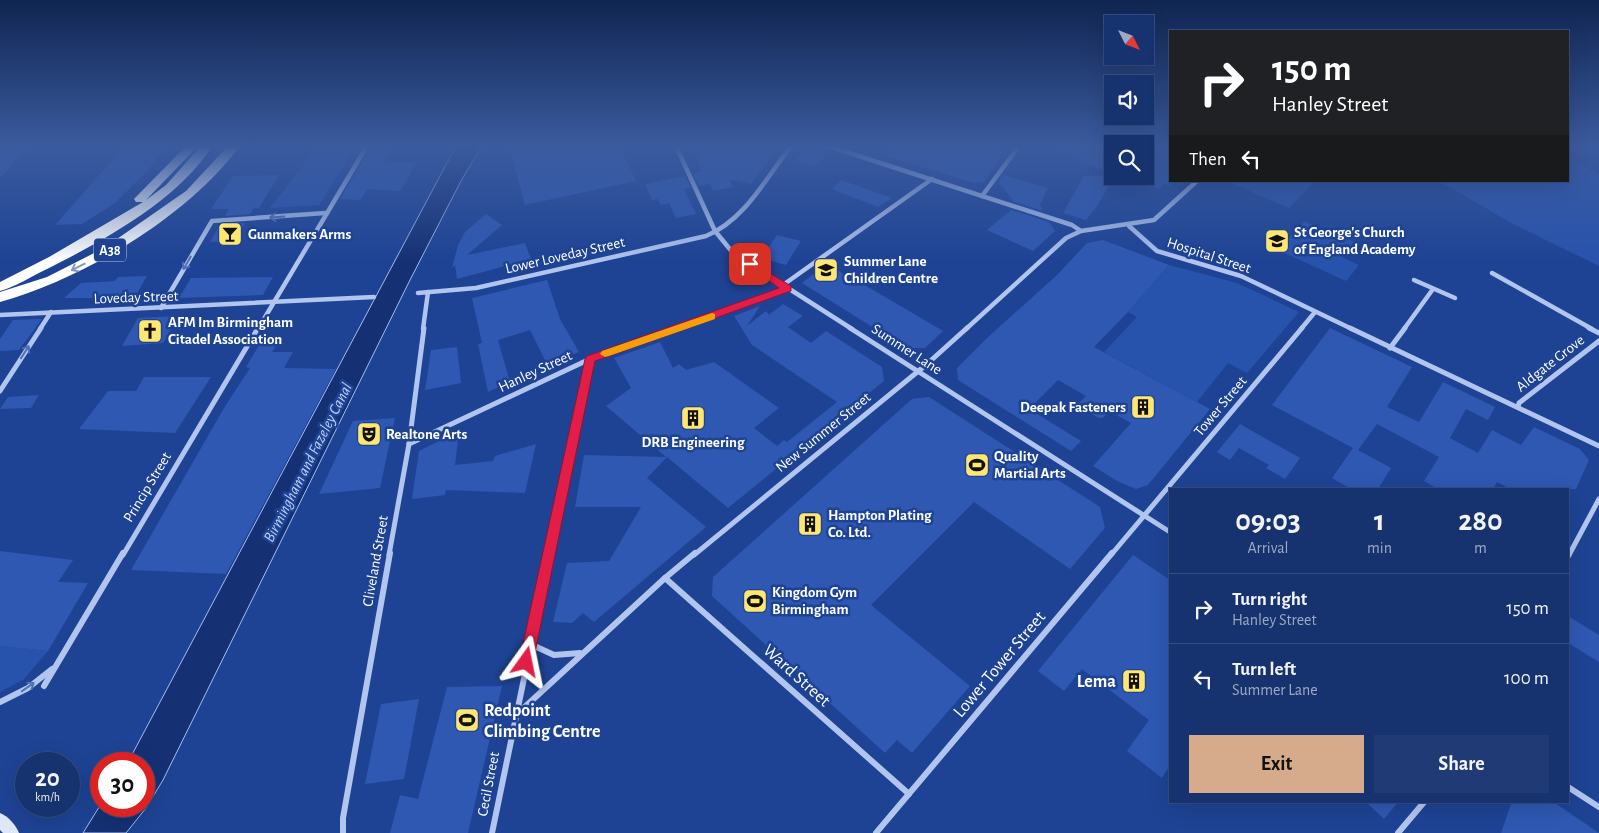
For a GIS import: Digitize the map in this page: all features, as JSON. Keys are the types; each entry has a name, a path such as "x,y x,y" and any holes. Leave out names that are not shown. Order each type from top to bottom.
{"highway":[{"path":"103,232 155,185"},
{"name":"A38","path":"0,287 54,260 140,211 171,185"},
{"name":"A38","path":"0,297 52,280 108,250 164,213 184,185"},
{"path":"164,213 190,194 198,185"},
{"path":"0,278 54,260"},
{"path":"0,303 52,280"}],"main road":[{"path":"0,820 12,833"}],"street":[{"name":"Princip Street","path":"44,686 343,185"},
{"name":"Summer Lane","path":"694,185 715,231 734,253 1169,531"},
{"name":"Lower Loveday Street","path":"418,293 476,288 701,237 723,229 738,216 761,185"},
{"name":"Hanley Street","path":"409,444 590,359 785,287 924,185"},
{"path":"949,185 1072,225 1081,231 1129,226 1154,220 1193,185"},
{"path":"982,196 990,185"},
{"path":"161,308 212,221 325,213"},
{"name":"Hospital Street","path":"1129,226 1157,251 1241,276 1599,446"},
{"name":"New Summer Street","path":"515,716 665,578 916,371 1066,238 1081,231"},
{"name":"Aldgate Grove","path":"1492,273 1599,333"},
{"path":"1414,280 1454,298"},
{"path":"1390,348 1433,288"},
{"name":"Cliveland Street","path":"343,833 343,818 409,444 428,292"},
{"path":"272,303 374,297"},
{"name":"Loveday Street","path":"0,315 272,303"},
{"path":"0,391 51,312"},
{"name":"Tower Street","path":"1144,515 1315,312"},
{"name":"Aldgate Grove","path":"1518,407 1520,402 1599,341"},
{"name":"Cecil Street","path":"492,833 590,359"},
{"path":"1569,554 1599,499"},
{"name":"Lower Tower Street","path":"876,833 1144,515"},
{"name":"Ward Street","path":"665,578 909,794"},
{"path":"530,644 554,655 581,654"},
{"path":"0,702 28,688 53,668"},
{"path":"1569,788 1599,807"},
{"path":"1398,833 1423,803"}],"shaded area":[{"path":"288,185 332,185 319,205 270,208"},
{"path":"1235,185 1311,185 1289,208"},
{"path":"1446,185 1599,185 1599,266 1513,224"},
{"path":"1304,221 1355,242 1342,257 1359,265 1346,281 1278,250"},
{"path":"1169,265 1237,283 1299,312 1247,373 1228,363 1197,402 1104,352 1137,317 1128,312"},
{"path":"0,646 48,651 23,680 0,692"}],"water":[{"name":"Birmingham and Fazeley Canal","path":"435,185 459,185 410,280 155,793 155,752 133,752"},
{"path":"93,817 139,817 126,833 83,833"}],"building":[{"path":"91,185 133,185 115,203 82,224 55,225"},
{"path":"227,185 273,185 259,208 254,208 250,214 225,216 229,209 211,209"},
{"path":"348,185 404,185 400,191 368,189 360,200 340,199"},
{"path":"520,185 618,185 525,205"},
{"path":"645,185 689,185 691,188 684,189 696,214 676,218 669,203 661,205 658,199 652,200"},
{"path":"710,185 732,185 733,187 713,191"},
{"path":"836,185 855,185 892,198 878,207 832,189"},
{"path":"1001,185 1037,185 1048,188 1040,205 1043,211 1014,202"},
{"path":"1079,185 1109,185 1097,206 1086,220 1063,213"},
{"path":"1151,185 1154,185 1162,185 1159,189"},
{"path":"1011,210 1049,222 1055,231 1033,251 987,230"},
{"path":"486,214 502,225 467,255 525,243 531,259 457,279 455,265 452,268 458,245 465,232"},
{"name":"Gunmakers Arms","path":"245,223 235,241 210,242 220,225"},
{"path":"777,235 801,241 786,265 761,258"},
{"path":"1103,240 1169,265 1094,347 1210,409 1148,485 1136,489 1117,481 1093,466 1131,423 1109,411 1103,418 1099,418 1077,405 1086,396 1058,380 1029,409 1081,441 1071,451 958,380 957,368 987,338 1057,275 1087,243"},
{"path":"826,264 943,331 925,348 906,348 802,283"},
{"path":"147,276 132,302 98,303 101,298 64,298 81,283 115,281 118,277"},
{"path":"273,277 263,295 179,298 191,278"},
{"path":"547,280 560,319 579,352 547,364 530,330 498,340 510,382 488,392 478,344 482,343 472,298"},
{"path":"783,304 803,316 788,327 811,343 826,331 882,367 884,381 728,508 667,457 647,478 706,527 594,622 583,613 572,623 553,622 567,563 609,561 641,507 575,507 584,455 666,457 606,406 631,388 614,358 660,342 673,368 679,364 686,370 714,362 779,408 754,428 777,446 784,440 787,442 837,402 752,345 734,316 760,306 747,326 766,311 769,315"},
{"name":"AFM Im Birmingham Citadel Association","path":"178,316 163,343 122,346 138,318"},
{"path":"42,319 19,350 0,351 0,339 13,320"},
{"path":"1330,328 1412,367 1387,407 1419,422 1443,382 1495,407 1488,420 1466,409 1450,438 1478,453 1492,430 1521,445 1534,427 1580,449 1589,460 1576,489 1509,488 1497,482 1494,488 1436,488 1424,481 1439,457 1377,424 1358,450 1391,468 1379,488 1349,488 1332,478 1353,448 1272,405"},
{"path":"264,337 282,337 272,352 293,352 284,368 336,369 226,574 131,570 224,408 250,368 246,367"},
{"path":"457,347 461,383 425,390 431,350"},
{"path":"144,377 211,377 175,433 79,429 108,391 136,391"},
{"path":"39,395 31,408 0,409 8,397"},
{"path":"929,397 1100,507 1105,528 1070,569 974,502 871,605 970,686 912,753 897,740 885,753 712,596 713,577 912,399"},
{"path":"395,418 380,488 319,494 353,421"},
{"path":"1240,424 1300,458 1285,479 1266,468 1269,465 1239,448 1230,460 1217,452"},
{"path":"459,431 455,465 493,461 495,456 536,444 525,493 446,490 445,495 412,499 419,451"},
{"path":"0,551 73,560 58,582 88,583 48,651 0,646"},
{"name":"Lema","path":"1133,555 1169,579 1169,767 1162,778 1127,751 1149,720 1082,669 1064,691 1038,671"},
{"path":"1569,617 1599,635 1599,662 1569,644"},
{"path":"502,686 468,833 390,833 400,795 418,799 447,687"},
{"path":"419,699 404,779 365,784 381,704"},
{"path":"1367,803 1397,803 1384,819"},
{"path":"1511,803 1555,803 1599,833 1501,833"}],"slow traffic":[{"path":"605,354 712,316"}],"place":[{"name":"Gunmakers Arms","path":"230,234"},
{"name":"St George's Church of England Academy","path":"1277,241"},
{"name":"Summer Lane Children Centre","path":"826,270"},
{"name":"AFM Im Birmingham Citadel Association","path":"150,331"},
{"name":"Deepak Fasteners","path":"1143,407"},
{"name":"DRB Engineering","path":"693,418"},
{"name":"Realtone Arts","path":"369,434"},
{"name":"Quality Martial Arts","path":"977,465"},
{"name":"Hampton Plating Co. Ltd.","path":"810,524"},
{"name":"Kingdom Gym Birmingham","path":"755,601"},
{"name":"Lema","path":"1134,681"},
{"name":"Redpoint Climbing Centre","path":"467,720"}],"route":[{"path":"526,662 590,359 787,288 750,264"}]}
